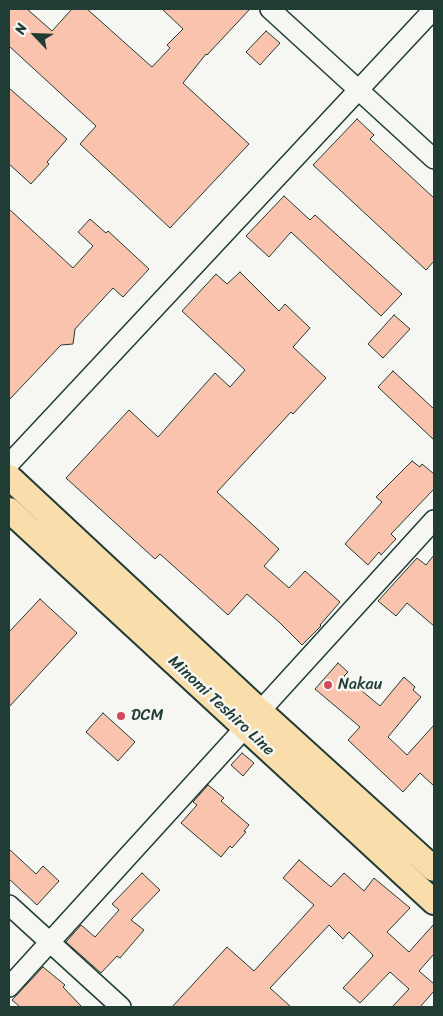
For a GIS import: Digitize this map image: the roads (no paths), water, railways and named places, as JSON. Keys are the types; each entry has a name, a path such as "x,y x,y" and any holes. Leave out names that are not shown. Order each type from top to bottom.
{"main road":[{"name":"Minomi Teshiro Line","path":"9,477 434,902"},
{"name":"Minomi Teshiro Line","path":"9,510 253,720 434,869"}],"street":[{"path":"270,9 434,159"},
{"path":"9,464 434,9"},
{"path":"9,987 434,520"},
{"path":"9,905 121,1007"}],"place":[{"name":"Nakau","path":"328,685"},
{"name":"DCM","path":"121,716"}]}
